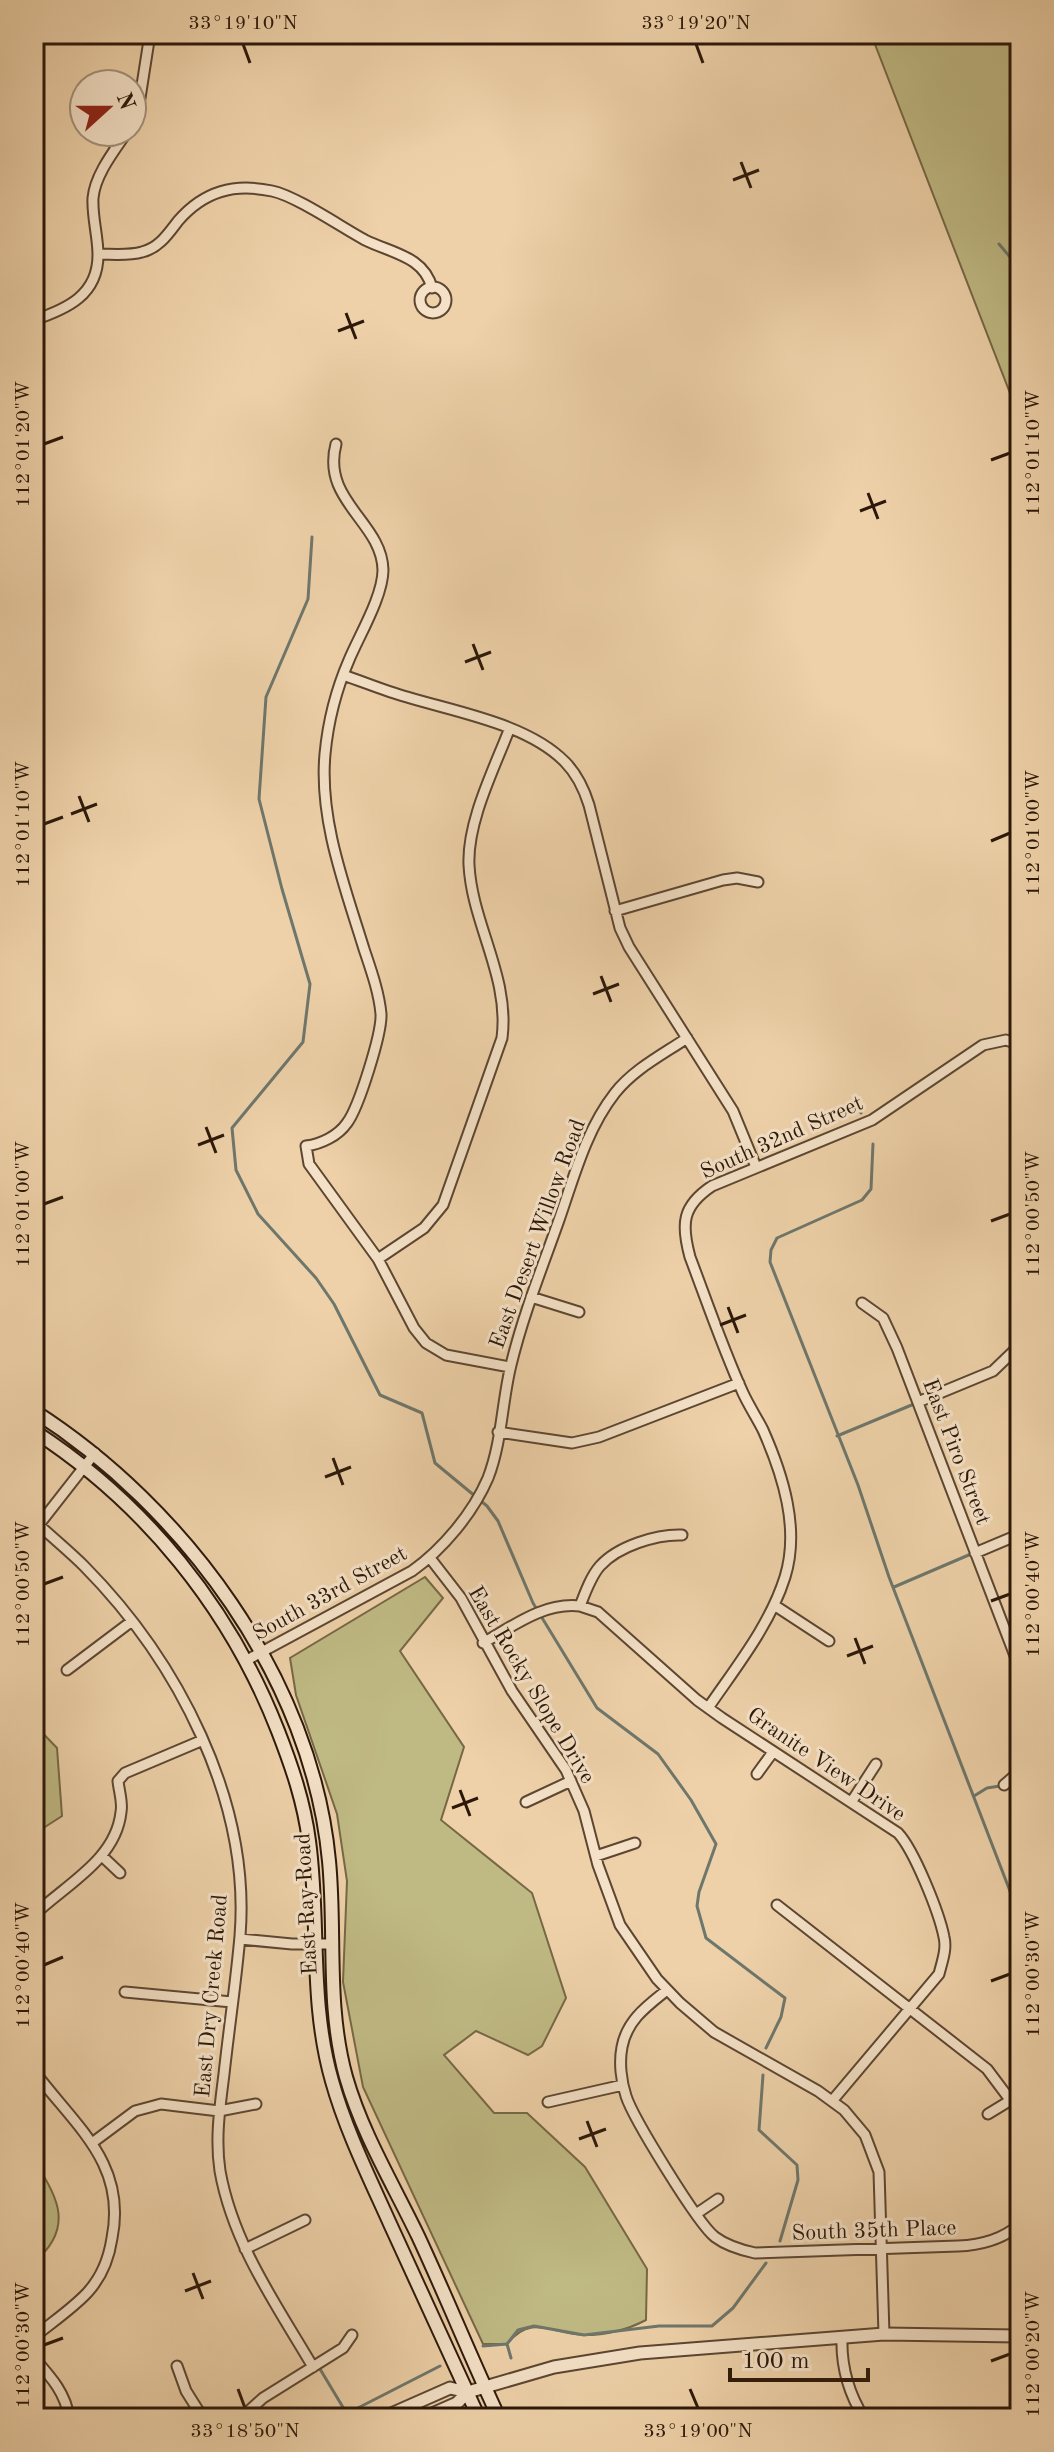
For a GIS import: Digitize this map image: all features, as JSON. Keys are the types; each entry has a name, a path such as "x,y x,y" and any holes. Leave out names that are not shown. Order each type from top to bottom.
{"main road":[{"name":"East Ray Road","path":"34,1411 95,1453 148,1503 197,1557 219,1586 260,1653 301,1740 316,1787 329,1861 332,2007 346,2076 369,2137 418,2235 476,2389 479,2418"},
{"name":"East Ray Road","path":"34,1431 85,1468 136,1513 208,1598 247,1660 284,1748 305,1813 312,1864 317,2012 332,2084 361,2158 476,2389 499,2418"}],"street":[{"path":"145,68 150,34"},
{"path":"34,320 80,299 90,288 98,254 93,196 99,178 117,148"},
{"path":"98,254 143,252 157,245 204,196 224,190 273,191 375,245 403,255 426,272 432,288"},
{"path":"336,444 332,459 334,481 370,536 383,569 380,589 343,675 330,719 324,786 334,847 375,983 381,1015 378,1039 347,1124 321,1144 306,1146 309,1164 378,1259 414,1328 426,1343 446,1355 510,1367"},
{"path":"343,675 405,697 475,716 538,743 564,761 584,789 615,911 629,947 733,1111 756,1167"},
{"path":"378,1259 424,1228 443,1205 502,1038 503,998 471,884 469,862 472,834 509,730"},
{"path":"615,911 723,880 737,878 758,882"},
{"name":"East Desert Willow Road","path":"430,1558 465,1515 487,1479 510,1367 531,1297 595,1123 615,1093 632,1075 687,1038"},
{"name":"South 32nd Street","path":"739,1383 684,1237 688,1210 697,1196 712,1186 872,1120 983,1045 1006,1040 1020,1045"},
{"path":"531,1297 579,1312"},
{"name":"East Piro Street","path":"862,1303 883,1318 1020,1669"},
{"path":"918,1402 993,1371 1020,1345"},
{"path":"498,1432 572,1443 599,1437 739,1383 763,1430 782,1480 789,1517 790,1547 786,1574 774,1605 708,1708"},
{"path":"36,1528 95,1453"},
{"name":"East Dry Creek Road","path":"36,1528 83,1566 132,1621 174,1686 203,1740 225,1804 236,1849 240,1884 240,1939 219,2111 220,2168 229,2214 245,2249 313,2367"},
{"path":"483,1643 546,1609 566,1604 580,1606 600,1566 616,1554 661,1534 682,1535"},
{"path":"975,1553 1020,1534"},
{"name":"East Rocky Slope Drive","path":"430,1558 461,1598 483,1643 571,1781 584,1811 620,1925 667,1990 714,2032 832,2101 856,2122 873,2152 879,2172 884,2334"},
{"name":"South 33rd Street","path":"247,1660 412,1571 430,1558"},
{"path":"774,1605 829,1641"},
{"name":"Granite View Drive","path":"580,1606 598,1612 708,1708 898,1833 917,1861 944,1936 945,1950 939,1974 832,2101"},
{"path":"67,1670 132,1621"},
{"path":"34,1915 102,1856 118,1830 122,1809 118,1781 125,1773 203,1740"},
{"path":"757,1774 773,1752"},
{"path":"852,1801 876,1764"},
{"path":"1004,1785 1020,1771"},
{"path":"526,1802 571,1781"},
{"path":"596,1856 635,1843"},
{"path":"102,1856 120,1873"},
{"path":"777,1905 987,2069 1020,2113"},
{"path":"240,1939 331,1944"},
{"path":"667,1990 637,2015 626,2033 622,2049 623,2085 645,2132 696,2214 718,2199"},
{"path":"125,1992 232,2002"},
{"path":"34,2071 92,2143 111,2177 117,2206 110,2252 101,2272 86,2293 34,2337"},
{"path":"548,2102 623,2085"},
{"path":"988,2114 1011,2100"},
{"path":"92,2143 135,2111 161,2104 219,2111 256,2104"},
{"name":"South 35th Place","path":"696,2214 707,2229 726,2243 755,2253 980,2245 1000,2238 1020,2224"},
{"path":"245,2249 305,2220"},
{"path":"382,2418 450,2388 476,2389 554,2367 640,2353 884,2334 1020,2336"},
{"path":"241,2418 263,2398 343,2348 352,2335"},
{"path":"842,2337 844,2366 851,2394 864,2418"},
{"path":"34,2358 54,2380 68,2407 69,2418"},
{"path":"177,2366 186,2391 203,2418"},
{"path":"423,2418 457,2403 476,2389"}],"shaded area":[{"path":"871,34 1020,34 1020,419"},
{"path":"425,1577 443,1598 400,1651 464,1747 441,1820 532,1893 566,1998 542,2046 528,2055 476,2031 444,2055 494,2113 527,2113 585,2167 647,2269 646,2320 616,2331 584,2335 534,2327 525,2329 507,2344 483,2344 363,2087 343,1982 347,1881 337,1814 296,1695 290,1658"},
{"path":"34,1724 57,1748 62,1816 34,1834"},
{"path":"34,2161 56,2200 58,2225 47,2250 34,2262"}],"waterway":[{"path":"999,244 1020,269"},
{"path":"312,537 308,599 266,697 259,799 310,984 303,1042 232,1128 236,1170 258,1214 316,1278 334,1304 380,1395 422,1413 435,1463 487,1506 498,1521 533,1603 597,1708 658,1754 691,1800 716,1844 697,1906 706,1938 785,1998 781,2017 766,2048"},
{"path":"859,1106 861,1113"},
{"path":"873,1144 871,1189 862,1200 777,1238 770,1262 858,1485 889,1577 1020,1917"},
{"path":"837,1436 914,1404"},
{"path":"894,1587 971,1554"},
{"path":"974,1796 987,1788 1000,1786"},
{"path":"763,2075 759,2130 797,2165 798,2180 780,2241"},
{"path":"483,2346 507,2344 518,2330 534,2326 584,2335 659,2326 712,2326 733,2308 766,2263"},
{"path":"507,2344 511,2358"},
{"path":"320,2369 344,2409 350,2412 440,2366"}]}
